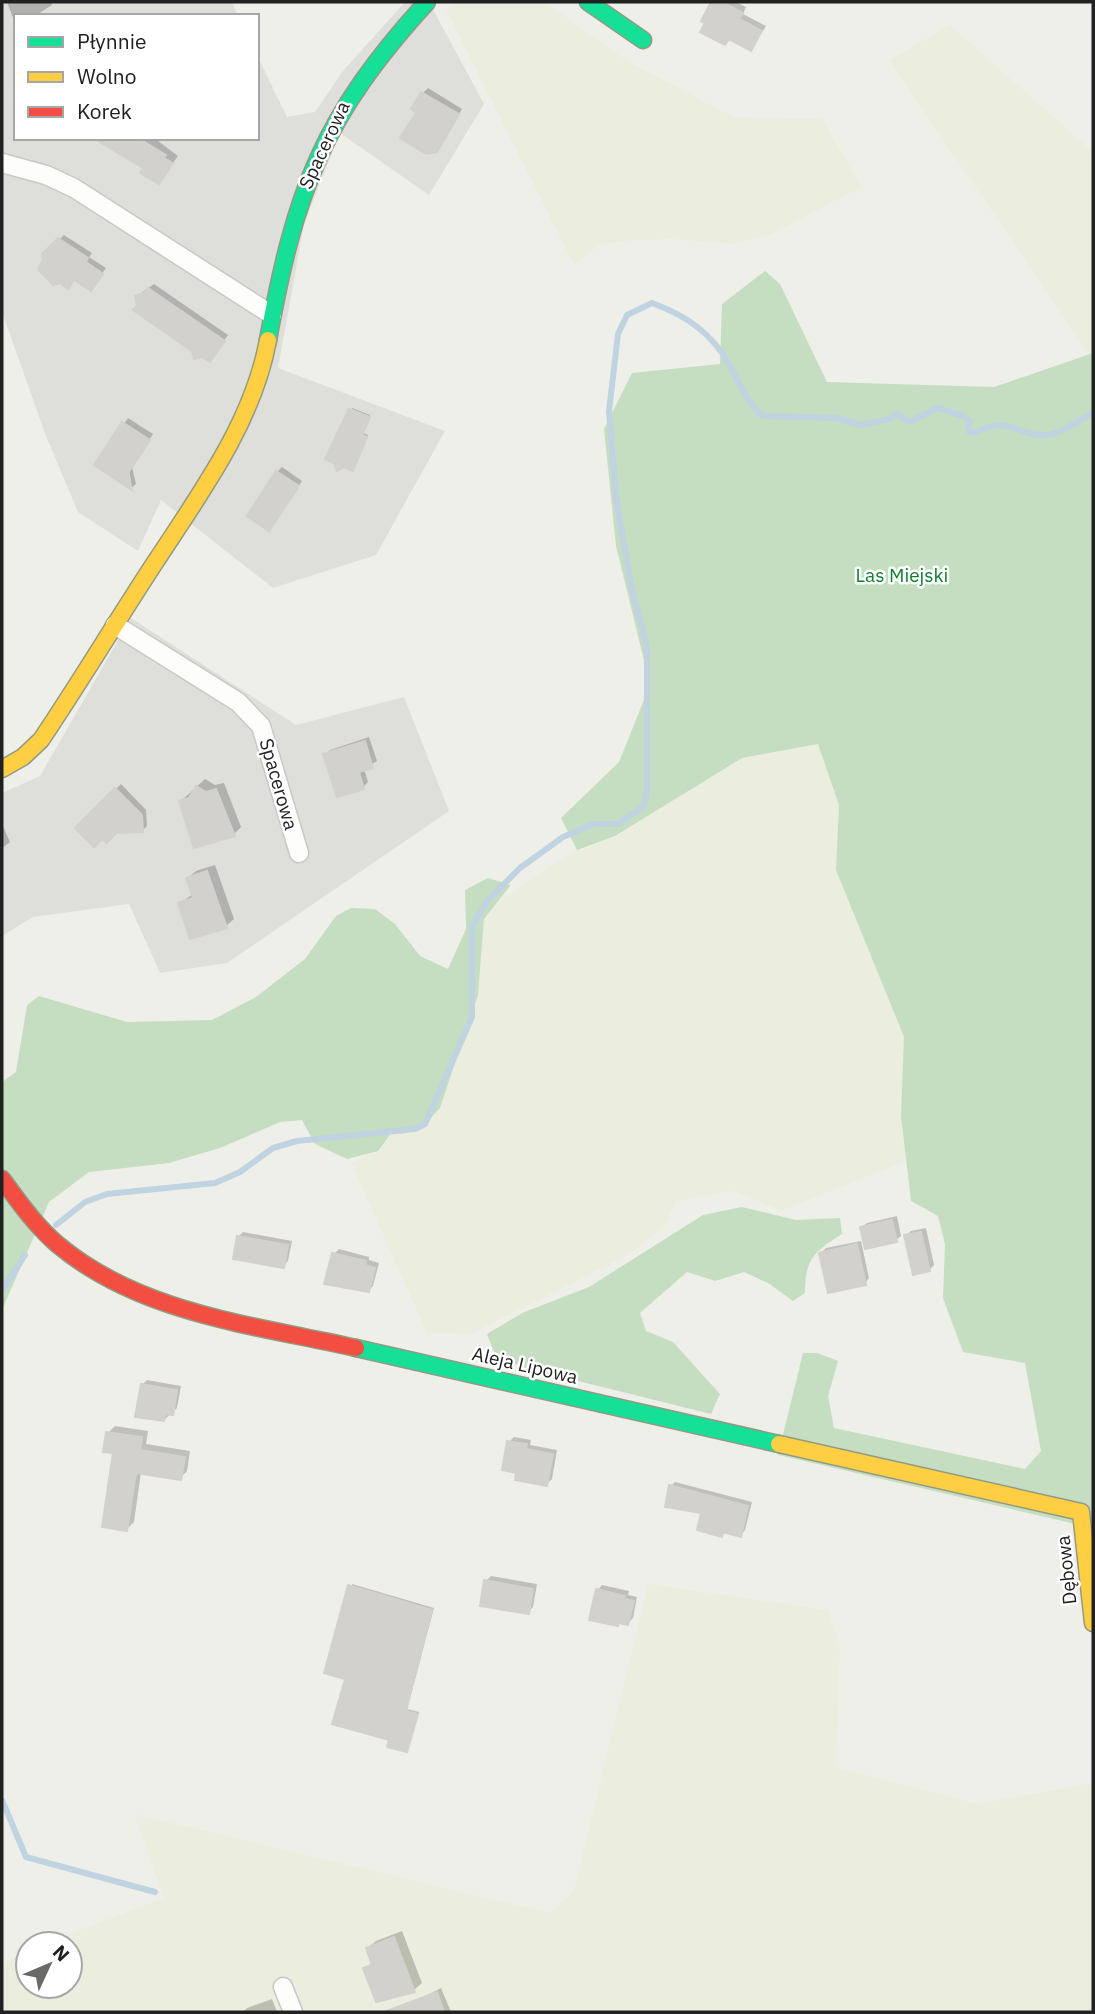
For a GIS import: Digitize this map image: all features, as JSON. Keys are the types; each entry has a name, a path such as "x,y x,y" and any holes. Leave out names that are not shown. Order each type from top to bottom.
{"street":[{"name":"Spacerowa","path":"2,769 23,757 41,740 234,436 255,389 293,219 320,146 354,85 381,51 427,2"},
{"path":"587,2 643,40"},
{"path":"2,163 46,175 74,188 272,315"},
{"name":"Spacerowa","path":"115,625 238,702 261,726 299,853"},
{"name":"Aleja Lipowa","path":"2,1179 45,1235 72,1258 173,1307 1081,1512"},
{"name":"Dębowa","path":"1081,1512 1088,1597 1093,1623"},
{"path":"283,1987 293,2012"}],"shaded area":[{"path":"2,2 232,2 237,14 14,14 14,140 259,140 259,59 287,117 315,112 343,71 405,2 429,2 484,104 429,195 340,133 304,224 278,368 445,431 376,555 273,588 161,500 138,551 78,512 46,436 2,312"},
{"path":"131,618 296,725 404,697 449,811 227,963 160,973 129,904 33,917 2,936 2,793 40,776"}],"green space":[{"path":"454,2 545,2 626,60 733,117 822,119 862,187 771,234 734,244 671,239 623,241 598,246 574,265 446,10"},
{"path":"950,25 1093,152 1093,353 1089,354 889,60"},
{"name":"Las Miejski","path":"765,271 780,284 827,382 994,387 1093,353 1093,1528 778,1455 803,1353 817,1353 838,1361 828,1396 834,1428 1025,1469 1041,1451 1025,1363 963,1352 943,1298 945,1244 938,1216 911,1201 901,1116 904,1037 836,870 839,805 818,744 742,758 615,836 577,850 561,818 619,762 650,685 616,546 604,429 632,373 720,364 722,304"},
{"path":"818,744 839,805 836,870 904,1037 901,1116 908,1160 781,1211 733,1191 676,1201 665,1225 630,1254 471,1334 427,1333 351,1163 378,1151 393,1132 402,1134 424,1124 440,1108 478,995 484,918 504,897 577,850 615,836 742,758"},
{"path":"488,878 511,885 484,919 478,995 440,1108 425,1124 402,1134 392,1132 378,1151 347,1159 315,1144 302,1120 280,1122 220,1148 169,1163 89,1172 49,1202 2,1310 2,1082 16,1072 27,1005 39,996 127,1022 212,1020 256,997 305,959 336,916 351,908 375,909 395,924 420,956 448,969 466,929 465,890"},
{"path":"742,1207 796,1220 840,1218 842,1234 824,1246 813,1258 807,1272 805,1293 793,1301 768,1283 744,1272 715,1281 687,1272 640,1313 646,1331 673,1342 720,1394 711,1414 526,1368 496,1357 487,1334 522,1313 589,1287 703,1215"},
{"path":"648,1584 828,1610 840,1645 836,1767 977,1804 1093,1783 1093,2012 2,2012 2,1964 14,1957 14,2000 84,2000 84,1930 79,1930 164,1898 134,1814 550,1913 574,1890"}],"building":[{"path":"711,2 723,2 743,13 739,19 762,31 751,51 729,39 725,45 700,32 705,23 701,21"},
{"path":"421,92 459,114 437,152 426,154 400,138 416,113 411,109"},
{"path":"96,140 141,140 166,155 164,158 173,163 159,184 140,173 143,168"},
{"path":"58,238 88,258 86,262 103,274 91,291 74,280 68,289 60,283 53,285 38,269 43,260 42,254"},
{"path":"148,288 225,341 210,362 202,357 194,359 192,351 133,310 137,305 135,296 144,293"},
{"path":"349,409 370,417 362,435 367,437 353,471 344,467 337,471 334,463 325,459"},
{"path":"122,422 150,440 128,473 132,490 94,465"},
{"path":"276,471 299,486 269,531 247,516"},
{"path":"365,741 373,768 359,772 364,789 337,797 323,754"},
{"path":"196,786 206,792 216,789 235,836 194,848 179,801 189,798"},
{"path":"115,788 142,815 143,832 116,833 107,843 102,839 94,847 75,828"},
{"path":"207,871 227,928 190,939 178,903 193,898 186,878"},
{"path":"892,1220 897,1242 865,1249 860,1227"},
{"path":"921,1232 930,1271 913,1275 904,1235"},
{"path":"237,1236 288,1245 284,1268 233,1259"},
{"path":"857,1244 866,1285 828,1293 819,1253"},
{"path":"332,1253 366,1261 365,1265 375,1268 369,1292 324,1284"},
{"path":"141,1384 177,1390 173,1415 166,1414 164,1421 135,1417"},
{"path":"106,1432 142,1437 140,1450 185,1457 181,1480 136,1473 127,1531 102,1527 113,1453 103,1452"},
{"path":"507,1441 527,1444 526,1449 553,1454 547,1486 515,1480 516,1473 502,1470"},
{"path":"669,1485 748,1506 741,1537 723,1532 722,1537 697,1530 701,1513 665,1507"},
{"path":"484,1580 533,1589 529,1614 480,1606"},
{"path":"348,1585 432,1610 406,1711 418,1714 407,1752 387,1747 389,1740 332,1724 345,1679 324,1673"},
{"path":"596,1589 634,1601 628,1625 619,1623 618,1626 589,1620"},
{"path":"394,1937 415,1992 376,2002 363,1968 372,1965 366,1948"},
{"path":"437,1992 444,2012 387,2011"}],"waterway":[{"path":"56,1225 85,1202 107,1194 215,1183 240,1172 273,1148 297,1141 415,1129 425,1124 472,1017 472,927 487,901 520,868 563,837 593,824 618,824 644,806 647,789 647,647 632,590 616,498 609,411 618,334 627,315 652,303 697,327 723,354 747,398 762,416 835,418 861,425 890,419 897,414 910,422 937,408 961,415 970,421 968,431 974,433 998,425 1032,434 1048,435 1093,412"},
{"path":"2,1291 25,1255"},
{"path":"2,1800 26,1857 155,1892"}],"traffic: fast":[{"path":"268,340 290,240 319,158 338,119 362,82 427,2"},
{"path":"588,2 643,40"},
{"path":"356,1348 779,1444"}],"traffic: slow":[{"path":"2,769 23,757 41,740 206,485 250,400 261,371 268,340"},
{"path":"779,1444 1081,1512 1093,1623"}],"traffic: jam":[{"path":"2,1179 49,1237 90,1268 125,1287 200,1314 356,1348"}]}
